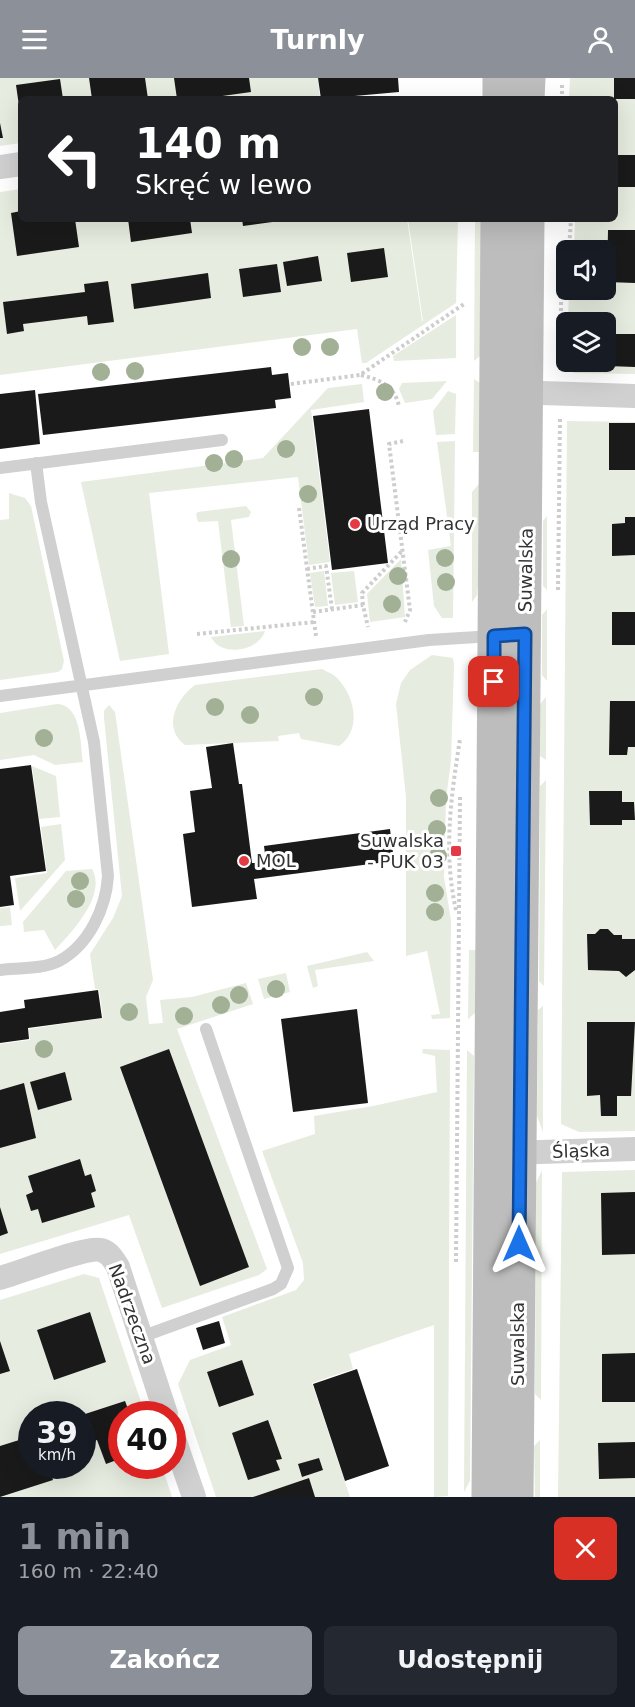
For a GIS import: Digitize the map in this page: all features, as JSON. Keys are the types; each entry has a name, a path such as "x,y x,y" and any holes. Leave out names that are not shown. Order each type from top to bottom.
{"street":[{"path":"499,78 517,94"},
{"path":"0,167 18,165"},
{"name":"Suwalska","path":"488,1497 505,1153 509,635 495,392 497,222"},
{"name":"Suwalska","path":"509,635 528,393 528,222"},
{"path":"495,392 635,396"},
{"name":"Śląska","path":"505,1153 635,1149"},
{"name":"Suwalska","path":"505,1153 517,1497"},
{"name":"Nadrzeczna","path":"0,1278 85,1251 100,1250 111,1255 118,1267 162,1401"},
{"path":"186,1474 194,1497"}],"lane":[{"path":"0,468 222,440"},
{"path":"0,970 58,962 75,949 96,922 107,892 108,876 94,742 41,502 36,463"},
{"path":"0,696 429,640 509,635"},
{"path":"141,1337 273,1289 281,1284 288,1268 206,1029"}],"path":[{"path":"562,78 562,96"},
{"path":"570,240 571,222"},
{"path":"360,375 464,303"},
{"path":"291,384 360,375 387,384 393,391 399,406"},
{"path":"395,623 405,622 410,610 389,444 403,441"},
{"path":"299,508 316,637"},
{"path":"376,626 366,627 362,593 403,550"},
{"path":"307,569 326,566 333,609"},
{"path":"313,612 363,604"},
{"path":"197,634 314,622"},
{"path":"456,1271 460,738 450,800 449,881 457,918"}],"shaded area":[{"path":"0,78 318,78 320,96 18,96 18,143 0,146"},
{"path":"570,78 635,78 635,374 574,373 616,372 616,312 568,312 569,300 616,300 616,240 574,240 575,222 618,222 618,96 569,96"},
{"path":"18,189 18,222 407,222 422,321 393,325 423,321 408,222 458,222 456,303 366,363 362,363 357,329 0,375 0,192"},
{"path":"475,222 481,222 481,355 474,361"},
{"path":"456,315 456,358 394,361 393,356"},
{"path":"474,379 480,383 480,452 473,452"},
{"path":"447,381 432,399 405,403 399,389 402,383"},
{"path":"362,384 364,402 311,410 330,562 309,565 298,477 149,493 169,654 120,661 81,482 263,458 328,388"},
{"path":"448,391 456,394 455,434 436,435 433,411"},
{"path":"567,421 635,422 635,1131 579,1132 561,1124"},
{"path":"455,441 453,618 442,618 434,606 428,550 451,546 437,442"},
{"path":"479,484 478,585 477,595 472,602 472,492"},
{"path":"9,493 25,498 31,506 64,661 62,669 58,672 0,680 0,520 9,519"},
{"path":"246,506 251,512 249,517 231,520 244,626 231,627 218,521 198,522 196,514"},
{"path":"547,516 547,590 543,586 543,521"},
{"path":"401,559 405,617 370,622 367,594"},
{"path":"324,571 328,606 315,607 310,573"},
{"path":"354,571 358,602 335,605 331,573"},
{"path":"547,609 547,681 542,675 542,615"},
{"path":"265,631 261,638 248,647 231,650 216,644 211,637"},
{"path":"432,655 453,658 454,665 444,877 451,921 450,1018 432,1019 431,1015 440,1014 427,951 406,956 406,797 396,704 401,683 410,670"},
{"path":"322,669 332,674 344,686 354,713 351,731 339,746 301,739 299,733 278,736 279,741 185,745 174,730 174,714 177,706 195,685"},
{"path":"546,697 546,760 540,756 540,704"},
{"path":"57,704 65,706 75,718 83,762 55,765 34,755 0,760 0,713"},
{"path":"109,705 115,712 153,980 146,997 149,1024 163,1023 160,1000 192,997 246,983 253,1004 177,1029 267,1269 259,1275 162,1308 129,1215 0,1254 0,1044 30,1040 29,1029 103,1018 99,989 95,989 90,954 113,918 122,896 104,718 104,711"},
{"path":"32,766 56,776 60,817 39,819"},
{"path":"546,780 544,986 539,981 540,786"},
{"path":"61,824 65,860 20,911 15,878 47,873 41,827"},
{"path":"92,869 95,890 86,912 55,950 44,930 24,932 23,922 66,871"},
{"path":"10,907 12,925 0,926 0,908"},
{"path":"469,950 476,950 475,1013 468,1019"},
{"path":"367,952 374,961 315,970 318,986 313,988 307,966"},
{"path":"286,973 290,992 264,999 258,979"},
{"path":"543,1006 543,1132 537,1116 538,1010"},
{"path":"423,1049 450,1050 448,1496 434,1497 434,1325 349,1354 353,1369 312,1383 350,1497 216,1497 186,1408 186,1401 184,1401 178,1384 190,1360 231,1345 222,1317 296,1290 304,1280 303,1263 262,1151 315,1134 314,1116 437,1092 435,1056 422,1053"},
{"path":"467,1050 474,1056 470,1481 464,1492"},
{"path":"542,1170 541,1400 535,1394 536,1183"},
{"path":"635,1170 635,1497 558,1497 562,1172"},
{"path":"84,1274 99,1278 141,1401 108,1401 108,1479 166,1479 172,1497 0,1497 0,1300"},
{"path":"540,1440 540,1497 535,1497 534,1446"}],"building":[{"path":"89,78 145,78 148,96 92,96"},
{"path":"174,78 249,78 251,92 222,96 177,96"},
{"path":"318,78 398,78 399,92 321,96"},
{"path":"614,78 635,78 635,99 618,99 618,96 614,96"},
{"path":"60,79 63,96 18,96 18,99 16,85"},
{"path":"618,155 635,155 635,187 618,187"},
{"path":"18,212 18,222 75,222 79,247 17,256 11,213"},
{"path":"128,222 190,222 192,233 131,242"},
{"path":"242,222 272,222 243,226"},
{"path":"608,230 635,230 635,283 616,282 616,240 608,240"},
{"path":"384,248 388,277 351,282 347,253"},
{"path":"318,256 322,281 287,286 283,262"},
{"path":"277,264 281,292 243,297 239,269"},
{"path":"208,273 211,298 134,309 131,284"},
{"path":"108,281 114,322 88,325 87,316 23,324 24,331 7,334 3,302 85,292 84,284"},
{"path":"616,334 635,334 635,367 616,366"},
{"path":"271,367 272,375 288,373 291,398 275,400 276,408 43,435 38,394"},
{"path":"35,390 40,444 0,449 0,394"},
{"name":"Urząd Pracy","path":"369,409 388,563 332,570 313,416"},
{"path":"609,423 635,423 635,470 609,470"},
{"path":"625,517 635,517 635,555 612,556 612,524 625,523"},
{"path":"612,612 635,612 635,645 612,645"},
{"path":"610,701 635,701 635,747 628,747 627,755 609,755"},
{"path":"233,743 239,784 242,784 252,863 266,862 264,846 390,829 394,861 254,879 257,899 192,907 183,834 195,832 190,791 212,788 206,747"},
{"path":"31,765 46,871 10,876 14,905 0,907 0,769"},
{"path":"589,791 622,791 622,802 634,802 635,820 622,820 622,825 590,825"},
{"path":"600,929 608,929 614,935 622,935 622,939 635,939 635,970 626,977 619,971 588,970 587,934 595,934"},
{"path":"98,990 102,1018 28,1028 29,1039 0,1043 0,1012 25,1008 24,1000"},
{"path":"357,1009 368,1103 293,1112 281,1019"},
{"path":"587,1022 635,1022 631,1096 617,1096 617,1116 601,1116 600,1095 587,1096"},
{"path":"169,1049 249,1267 200,1286 120,1067"},
{"path":"65,1072 72,1100 38,1110 30,1082"},
{"path":"24,1083 36,1138 0,1148 0,1090"},
{"path":"80,1159 85,1176 91,1174 96,1191 91,1193 95,1207 42,1223 38,1209 31,1211 26,1195 33,1192 28,1176"},
{"path":"635,1192 635,1254 602,1255 601,1193"},
{"path":"0,1207 8,1233 0,1236"},
{"path":"90,1312 106,1362 54,1380 37,1330"},
{"path":"219,1321 225,1343 203,1350 196,1328"},
{"path":"0,1341 10,1371 0,1374"},
{"path":"635,1353 635,1402 602,1402 602,1354"},
{"path":"242,1360 254,1395 219,1407 207,1372"},
{"path":"357,1369 389,1466 345,1481 313,1384"},
{"path":"108,1407 108,1463 106,1464 96,1440 96,1410"},
{"path":"268,1420 282,1459 276,1460 280,1470 248,1480 232,1433"},
{"path":"18,1440 18,1479 53,1480 0,1497 0,1446"},
{"path":"635,1442 635,1478 599,1479 598,1443"},
{"path":"319,1458 323,1470 302,1477 298,1464"},
{"path":"309,1478 315,1497 253,1497"}],"place":[{"name":"Urząd Pracy","path":"355,524"},
{"name":"Suwalska - PUK 03","path":"456,851"},
{"name":"MOL","path":"244,861"}],"route":[{"path":"494,682 494,636 525,634 519,1244"}]}
